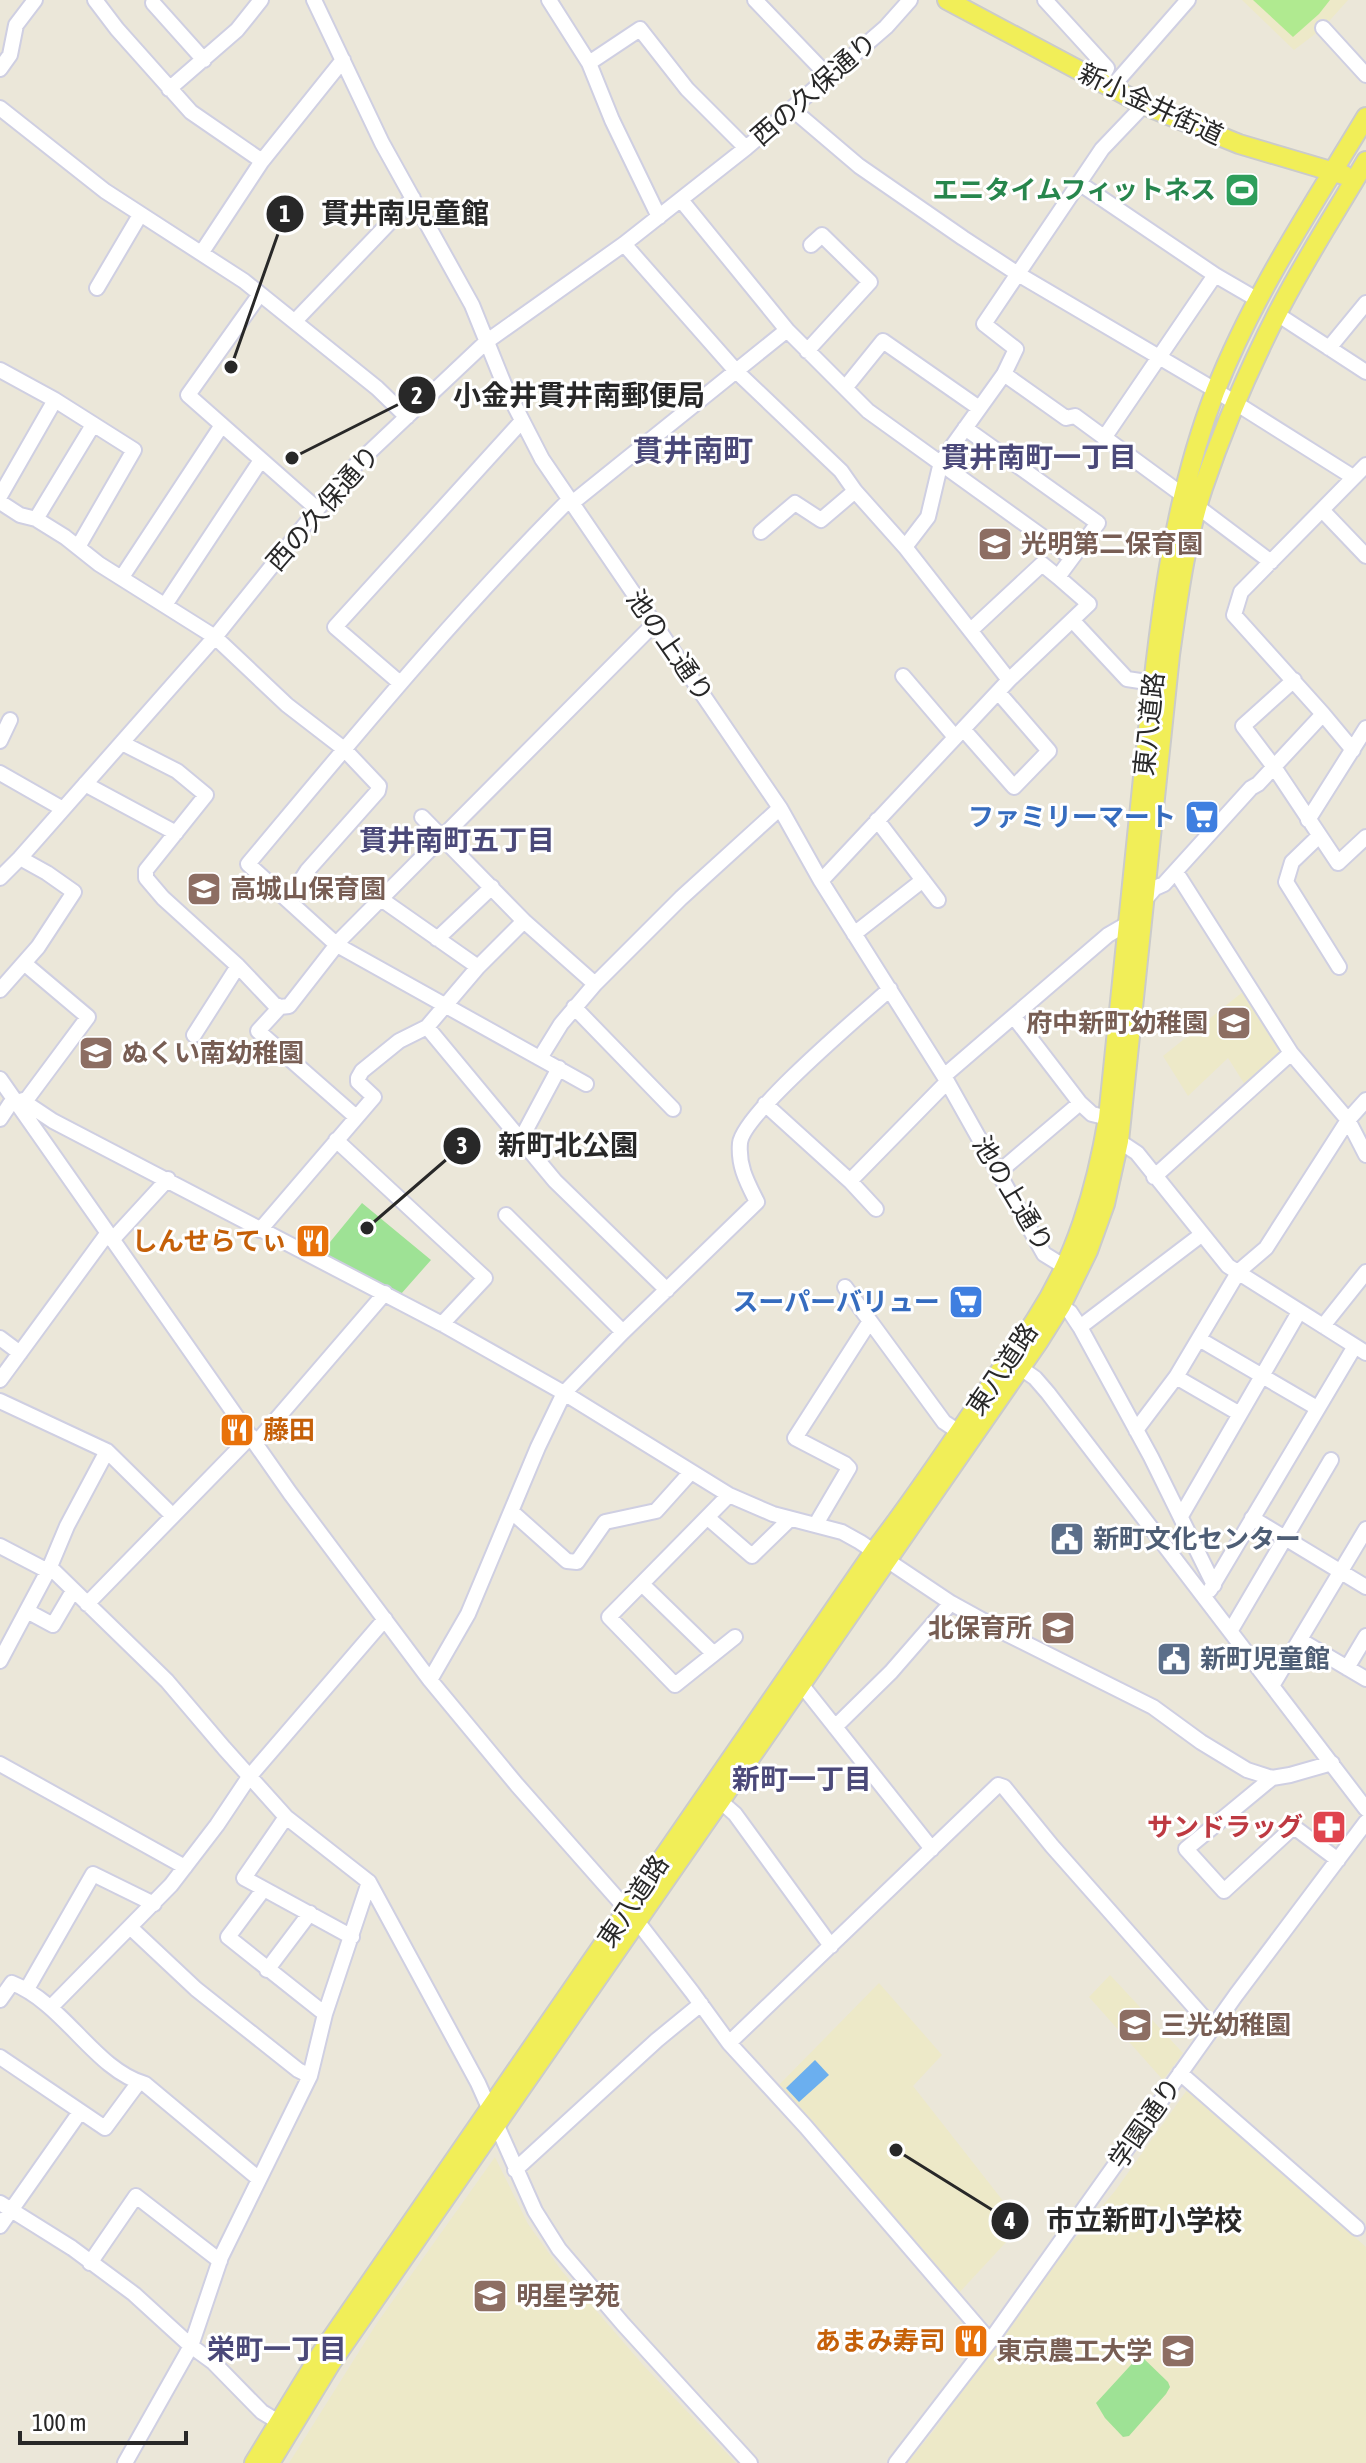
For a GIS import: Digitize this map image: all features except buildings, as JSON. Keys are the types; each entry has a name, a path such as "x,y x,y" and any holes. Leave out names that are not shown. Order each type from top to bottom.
{"main road":[{"name":"新小金井街道","path":"947,0 1144,105 1239,144 1361,180"},
{"name":"東八道路","path":"632,1916 801,1684 959,1432 1061,1306 1078,1274 1097,1227 1119,1141 1172,641 1191,502 1215,390 1258,300 1366,117"},
{"name":"東八道路","path":"254,2463 277,2421 326,2359 1014,1364 1065,1267 1089,1206 1102,1158 1108,1118 1165,586 1191,502 1277,314 1361,180 1366,161"},
{"name":"東八道路","path":"270,2463 326,2359"}],"street":[{"path":"0,69 10,55 16,25 35,0"},
{"path":"95,0 191,112 262,161"},
{"path":"169,89 237,30 261,0"},
{"name":"池の上通り","path":"314,0 382,143 472,305 521,422 542,459 780,808 821,881 945,1079 1044,1254 1065,1267"},
{"path":"549,0 589,63 612,120 659,217"},
{"path":"755,0 829,77"},
{"name":"西の久保通り","path":"0,878 215,637 344,476 486,342 624,244 746,148 886,27 910,0"},
{"path":"1068,0 1050,5 1107,68 1105,85"},
{"path":"1105,85 1188,0"},
{"path":"153,3 204,60"},
{"path":"1323,28 1366,75"},
{"path":"589,63 640,29 687,89 746,148"},
{"path":"202,252 262,161 343,60"},
{"path":"905,547 928,517 941,462 1004,374 1016,349 984,324 1102,149 1144,105"},
{"path":"0,108 68,163 140,215 202,252 260,294 377,388 407,417"},
{"path":"792,109 871,175 1018,274 1215,390 1353,477"},
{"path":"1079,183 1215,275 1258,300"},
{"path":"295,321 413,198"},
{"path":"681,200 787,330 868,411 1072,558"},
{"path":"97,288 140,215"},
{"path":"807,351 870,282 822,235 811,245"},
{"path":"624,244 736,371 841,471 1009,680"},
{"path":"1104,438 1215,275"},
{"path":"260,294 188,395 316,508"},
{"path":"1329,348 1366,303"},
{"path":"1277,314 1366,372"},
{"path":"586,1084 337,945 248,864 400,683 503,567 571,501 787,330"},
{"path":"845,388 883,341 979,408"},
{"path":"0,370 55,400 134,450 78,547"},
{"path":"1004,374 1066,418 1075,416 1271,562"},
{"path":"0,496 55,400"},
{"path":"400,683 335,627 521,422"},
{"path":"36,519 93,425"},
{"path":"122,577 222,425"},
{"path":"965,428 1098,523 1058,577"},
{"path":"165,605 261,460"},
{"path":"1353,750 1234,615 1241,592 1366,465"},
{"path":"761,532 795,503 821,520 855,491"},
{"path":"0,502 20,515 36,519 99,564 215,637 287,705 344,749 375,780 378,791 307,871 288,900"},
{"path":"1323,511 1366,556"},
{"path":"821,881 1009,680 1089,604 1042,564 971,630"},
{"path":"1073,621 1127,679 1153,683"},
{"path":"122,743 177,771 206,795 146,870 146,878 274,1004 289,1006 337,945 655,623"},
{"path":"903,676 1014,787 1049,751 998,692"},
{"path":"1294,680 1243,726 1338,863 1366,837"},
{"path":"850,1181 945,1079 1108,935 1127,924 1145,899 1176,872 1323,714"},
{"path":"0,741 10,720"},
{"path":"1308,820 1366,728"},
{"path":"0,773 63,809"},
{"path":"85,784 176,833"},
{"path":"540,1058 561,1024 595,984 681,898 780,808"},
{"path":"422,817 524,921 595,984"},
{"path":"877,820 938,900"},
{"path":"1319,836 1292,862 1286,882 1339,967"},
{"path":"0,990 38,947 74,892 20,858"},
{"path":"1176,872 1291,1053 1348,1120 1366,1155"},
{"path":"854,934 923,880"},
{"path":"437,939 492,887"},
{"path":"381,899 478,967"},
{"path":"260,1230 374,1097 358,1082 362,1071 399,1041 427,1027 478,967 524,921"},
{"path":"0,1119 10,1104 27,1099 88,1017 24,963"},
{"path":"194,1035 238,966"},
{"path":"430,1680 468,1614 564,1393 757,1202 742,1172 740,1141 746,1128 765,1104 890,989"},
{"path":"280,1007 258,1031 356,1117"},
{"path":"574,1007 673,1109"},
{"path":"1014,1017 1080,1103 1092,1114 1108,1118"},
{"path":"427,1027 555,1181 667,1290"},
{"path":"1154,1177 1291,1053"},
{"path":"521,1139 559,1068"},
{"path":"0,1079 290,1493 430,1680 632,1916 729,2043 806,2127 990,2341"},
{"path":"1136,1430 1176,1377 1239,1271 1266,1248 1348,1120 1366,1100"},
{"path":"17,1101 442,1324 564,1393 729,1495 790,1519 842,1532 881,1554 951,1603 1153,1707 1247,1770 1272,1778 1332,1763"},
{"path":"999,1172 1080,1103"},
{"path":"765,1104 850,1181 876,1209"},
{"path":"336,1140 485,1278 442,1324"},
{"path":"1119,1141 1137,1153 1228,1266 1360,1350 1317,1408 1210,1591"},
{"path":"0,1380 110,1237 168,1179"},
{"path":"506,1215 623,1332"},
{"path":"1080,1327 1201,1235"},
{"path":"1323,1326 1366,1272"},
{"path":"845,1287 944,1422 959,1432"},
{"path":"87,1604 173,1516 254,1440 385,1293"},
{"path":"1061,1306 1070,1312 1080,1327 1136,1430 1181,1516 1210,1591 1231,1630 1366,1809"},
{"path":"1181,1516 1299,1312"},
{"path":"816,1524 849,1468 795,1438 870,1321"},
{"path":"0,1338 20,1353"},
{"path":"1199,1339 1317,1408"},
{"path":"1014,1364 1035,1378 1048,1393 1210,1591"},
{"path":"1176,1377 1240,1414"},
{"path":"0,1401 107,1451 173,1516"},
{"path":"0,1661 107,1451"},
{"path":"1231,1630 1331,1460"},
{"path":"512,1512 567,1561 577,1562 605,1522 656,1511 691,1472"},
{"path":"729,1495 609,1617 675,1685 735,1637"},
{"path":"708,1518 752,1556 790,1519"},
{"path":"1252,1518 1366,1587"},
{"path":"1272,1686 1366,1529"},
{"path":"0,1546 54,1571 167,1681 286,1817 369,1882 478,2083 535,2211 559,2249 750,2463"},
{"path":"643,1585 713,1653"},
{"path":"27,1611 53,1625 73,1591"},
{"path":"835,1727 891,1672 951,1603"},
{"path":"52,2006 154,1904 185,1867 249,1777 385,1619"},
{"path":"1347,1668 1366,1636"},
{"path":"1300,1640 1366,1679"},
{"path":"801,1684 932,1849"},
{"path":"0,1764 185,1867"},
{"path":"1272,1778 1186,1849 1224,1891 1290,1830 1298,1830 1338,1860"},
{"path":"729,2043 998,1785 1004,1787 1212,2027"},
{"path":"719,1800 735,1814 831,1946"},
{"path":"286,1817 244,1878 352,1937"},
{"name":"学園通り","path":"896,2463 990,2341 1212,2027 1366,1822"},
{"path":"27,1989 93,1874 154,1904"},
{"path":"125,2463 191,2346 220,2261 310,2076 325,2014 369,1882"},
{"path":"263,1890 228,1937 325,2014"},
{"path":"267,1970 310,1913"},
{"path":"131,1928 196,1989 310,2076"},
{"path":"0,2000 12,1983 52,2006 92,2047 131,2080 145,2084 259,2179"},
{"path":"515,2170 657,2040 701,2004"},
{"path":"0,2057 105,2128 139,2082"},
{"path":"1180,2073 1357,2228"},
{"path":"0,2226 5,2207 80,2112"},
{"path":"90,2263 136,2196 220,2261"},
{"path":"5,2207 47,2231 134,2294 213,2362 262,2412 277,2421"}],"shaded area":[{"path":"1242,0 1348,0 1323,28 1294,50"},
{"name":"府中新町幼稚園","path":"1244,991 1284,1057 1247,1088 1228,1058 1188,1096 1163,1056"},
{"name":"三光幼稚園","path":"1110,1975 1183,2053 1163,2080 1089,1997"},
{"path":"879,1983 942,2055 913,2086 1022,2225 957,2295 776,2088"},
{"name":"東京農工大学","path":"1187,2090 1366,2247 1366,2463 907,2463 935,2429 1046,2273 1115,2191"},
{"name":"明星学苑","path":"495,2157 528,2224 561,2270 644,2366 736,2463 289,2463 377,2323"}],"green space":[{"path":"1253,0 1330,0 1293,37"},
{"path":"362,1203 431,1260 401,1294 321,1253"},
{"path":"1140,2355 1170,2387 1129,2436 1123,2437 1096,2403"}],"water":[{"path":"815,2060 829,2075 799,2102 786,2088"}],"place":[{"name":"エニタイムフィットネス","path":"1242,190"},
{"name":"貫井南児童館","path":"231,367"},
{"name":"小金井貫井南郵便局","path":"292,458"},
{"name":"光明第二保育園","path":"995,544"},
{"name":"ファミリーマート","path":"1202,817"},
{"name":"高城山保育園","path":"204,889"},
{"name":"府中新町幼稚園","path":"1234,1023"},
{"name":"ぬくい南幼稚園","path":"96,1053"},
{"name":"新町北公園","path":"367,1228"},
{"name":"しんせらてぃ","path":"313,1241"},
{"name":"スーパーバリュー","path":"966,1302"},
{"name":"藤田","path":"237,1430"},
{"name":"新町文化センター","path":"1067,1539"},
{"name":"北保育所","path":"1058,1628"},
{"name":"新町児童館","path":"1174,1659"},
{"name":"サンドラッグ","path":"1329,1827"},
{"name":"三光幼稚園","path":"1135,2025"},
{"name":"市立新町小学校","path":"896,2150"},
{"name":"明星学苑","path":"490,2296"},
{"name":"あまみ寿司","path":"971,2341"},
{"name":"東京農工大学","path":"1178,2351"}],"district":[{"name":"貫井南町","path":"693,450"},
{"name":"貫井南町一丁目","path":"1039,457"},
{"name":"貫井南町五丁目","path":"457,840"},
{"name":"新町一丁目","path":"802,1779"},
{"name":"栄町一丁目","path":"277,2349"}]}
